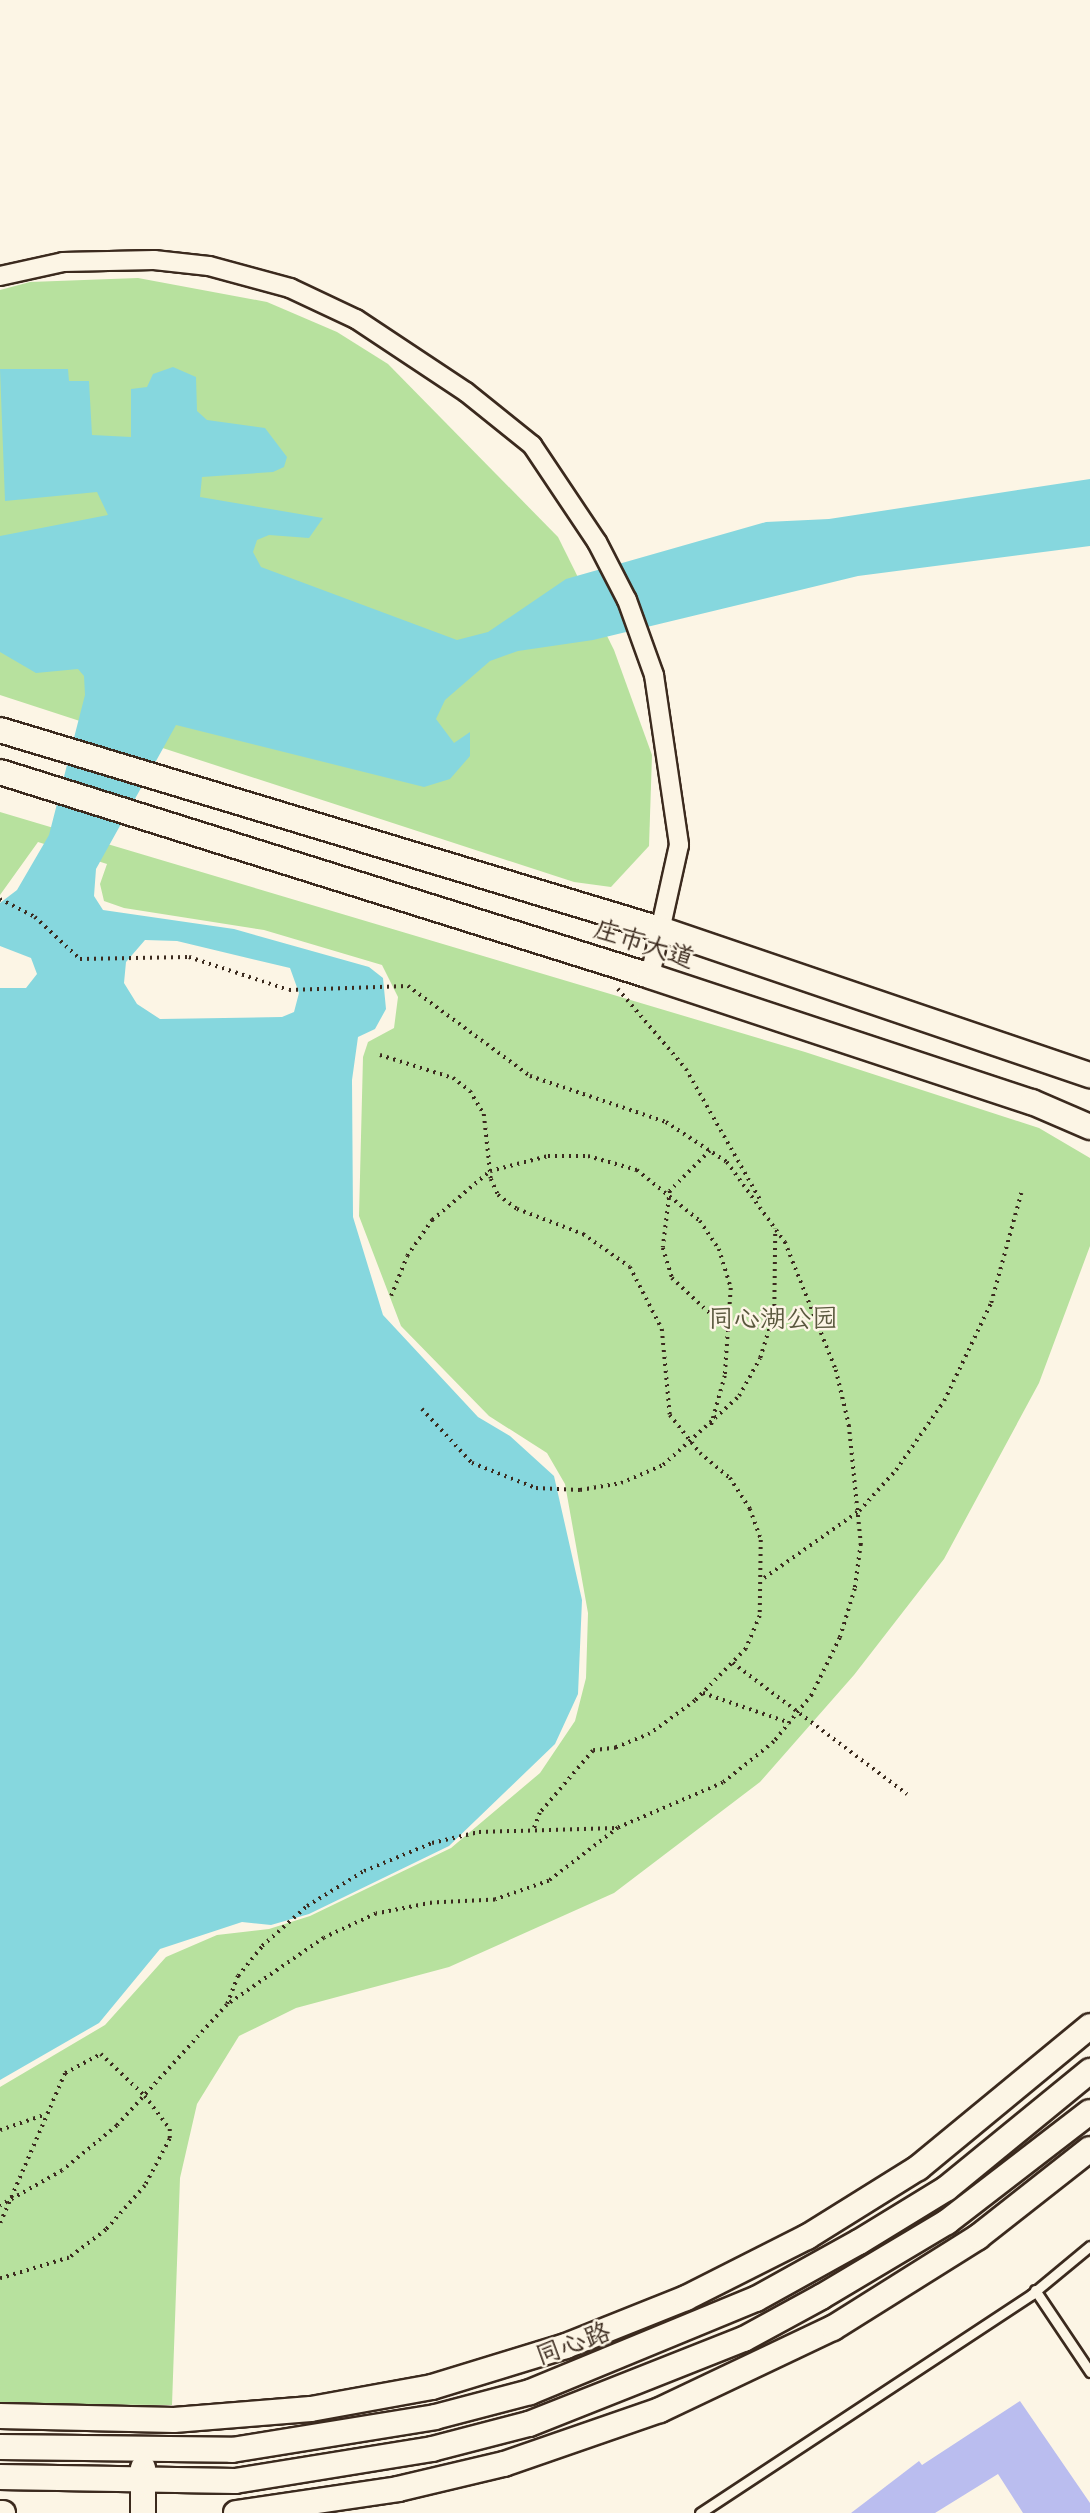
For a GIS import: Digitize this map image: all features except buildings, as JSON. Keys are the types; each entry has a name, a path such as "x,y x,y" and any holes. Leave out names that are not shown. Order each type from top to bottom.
{"street":[{"path":"0,276 63,262 141,260 209,266 290,288 356,319 466,392 532,445 597,542 627,600 654,675 678,845 663,930 650,976"},
{"name":"庄市大道","path":"1,731 202,794 663,930 1090,1075"},
{"name":"庄市大道","path":"4,773 175,829 650,976 1032,1102 1090,1127"},
{"path":"0,2416 174,2420 311,2409 432,2387 566,2346 686,2298 807,2237 918,2168 1090,2026"},
{"name":"同心路","path":"0,2447 142,2451 232,2450 435,2417 530,2392 639,2351 756,2299 947,2188 1090,2071"},
{"path":"0,2477 143,2483 235,2481 432,2449 528,2424 638,2385 744,2339 947,2222 1090,2112"},
{"path":"236,2513 398,2489 504,2464 660,2410 854,2315 978,2237 1090,2149"},
{"path":"142,2451 143,2513"}],"lane":[{"path":"707,2511 1035,2290 1090,2246"},
{"path":"1035,2290 1090,2372"}],"path":[{"path":"0,899 35,917 80,959 189,957 289,990 408,986 530,1076 666,1122 727,1162 762,1204"},
{"path":"0,2206 62,2171 145,2096 227,2005 324,1938 376,1914 432,1903 495,1900 549,1881 618,1828 723,1783 790,1723 840,1638 856,1589 859,1511 836,1370 775,1226 686,1069 629,1007 598,961"},
{"path":"380,1055 453,1078 470,1091 484,1114 490,1171 498,1195 517,1209 583,1234 631,1267 662,1329 670,1415 691,1443 730,1478 750,1508 761,1540 764,1578 760,1616 733,1663 703,1693 650,1734 616,1748 593,1751 540,1813 534,1829"},
{"path":"710,1151 670,1191 663,1248 672,1278 690,1300 733,1324 769,1329"},
{"path":"391,1296 407,1256 432,1220 490,1171 548,1156 587,1156 637,1170 670,1191 719,1249 731,1288 733,1324 711,1426"},
{"path":"764,1578 859,1511 930,1421 974,1344 1016,1223 1021,1193"},
{"path":"422,1409 472,1463 536,1488 580,1490 621,1483 663,1465 711,1426 739,1396 769,1329 777,1267 775,1226"},
{"path":"733,1663 796,1715 907,1794"},
{"path":"703,1693 790,1723"},
{"path":"227,2005 238,1976 262,1945 307,1906 364,1871 432,1843 479,1832 618,1828"},
{"path":"0,2223 65,2073 102,2054 145,2096 170,2129 145,2186 106,2230 69,2258 0,2279"},
{"path":"0,2130 46,2114"}],"green space":[{"path":"138,278 267,302 337,332 388,364 558,537 614,650 652,755 649,846 611,887 574,882 0,695 0,290 30,282"},
{"name":"同心湖公园","path":"0,812 805,1052 1039,1128 1090,1158 1090,1246 1039,1383 944,1559 854,1675 760,1782 614,1893 449,1967 296,2008 239,2036 197,2104 180,2178 172,2405 0,2404 0,2087 105,2025 166,1957 217,1935 269,1929 310,1916 451,1848 540,1773 575,1721 586,1678 588,1613 565,1484 547,1453 489,1416 401,1326 359,1216 363,1057 368,1042 394,1028 398,997 382,965 264,930 124,908 104,901 100,884 107,864 38,842 0,895"}],"water":[{"path":"173,367 196,377 197,411 207,420 265,428 287,457 284,467 273,472 202,477 200,497 323,518 309,538 269,535 257,540 253,552 261,567 457,640 488,632 566,579 766,522 829,519 1090,479 1090,546 858,576 593,640 518,651 490,661 445,700 436,719 454,743 470,732 470,756 450,779 424,787 176,725 96,869 94,896 103,910 234,929 369,967 383,978 386,1009 375,1029 358,1037 352,1080 353,1217 383,1315 478,1417 510,1436 554,1476 582,1600 578,1694 555,1744 449,1846 309,1914 271,1925 242,1922 160,1949 99,2023 0,2080 0,988 26,988 37,974 31,958 0,946 0,903 17,890 49,835 85,695 84,676 78,669 36,673 0,652 0,536 108,515 97,492 5,501 0,369 68,369 69,381 89,381 92,435 131,437 131,389 147,387 153,374","holes":["145,940 177,941 290,968 299,993 294,1012 282,1017 160,1019 137,1004 124,983 126,962"]}]}
